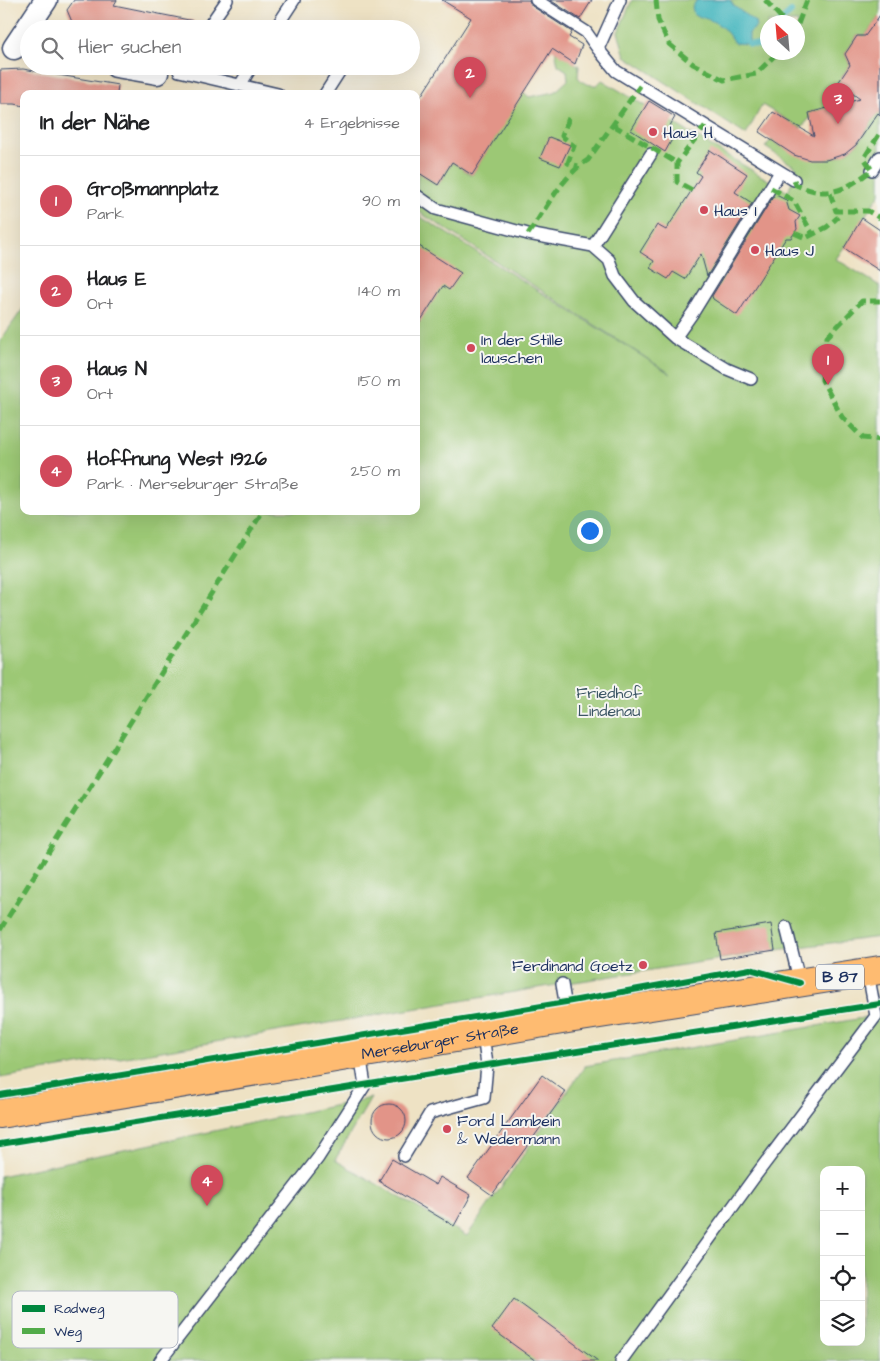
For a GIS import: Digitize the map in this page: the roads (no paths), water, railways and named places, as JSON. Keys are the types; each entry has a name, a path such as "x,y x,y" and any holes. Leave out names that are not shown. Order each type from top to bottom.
{"main road":[{"name":"Merseburger Straße","path":"0,1114 568,1019 874,972"}],"street":[{"path":"33,20 46,0"}],"lane":[{"path":"213,20 227,0"},
{"path":"281,20 294,0"},
{"path":"536,0 586,32 616,71 794,180"},
{"path":"598,50 620,0"},
{"path":"205,75 261,90"},
{"path":"240,85 246,75"},
{"path":"328,90 337,75"},
{"path":"593,246 651,154"},
{"path":"872,170 880,157"},
{"path":"675,338 694,311 780,172"},
{"path":"420,198 436,209 528,234 593,246 609,260 615,276 634,301 675,338 727,369 751,378"},
{"path":"786,927 800,983"},
{"path":"621,1361 753,1179 876,1016 874,972"},
{"path":"562,984 568,1019"},
{"path":"404,1156 430,1112 484,1098 487,1065 483,1034"},
{"path":"178,1338 318,1158 365,1085 360,1054"},
{"path":"160,1361 170,1348"}],"water":[{"path":"697,0 730,0 734,6 755,22 756,27 749,33 749,44 734,43 726,31 718,24 694,15 692,7"}],"waterway":[{"path":"788,15 791,12"},
{"path":"749,44 760,45"}],"place":[{"name":"Haus E","path":"470,98"},
{"name":"Haus N","path":"838,124"},
{"name":"Haus H","path":"653,132"},
{"name":"Haus I","path":"704,210"},
{"name":"Haus J","path":"755,250"},
{"name":"In der Stille lauschen","path":"471,348"},
{"name":"Großmannplatz","path":"828,385"},
{"name":"Ferdinand Goetz","path":"643,965"},
{"name":"Ford Lambein & Wedermann","path":"447,1129"},
{"name":"Hoffnung West 1926","path":"207,1206"}],"park label":[{"name":"Friedhof Lindenau","path":"609,701"}]}
